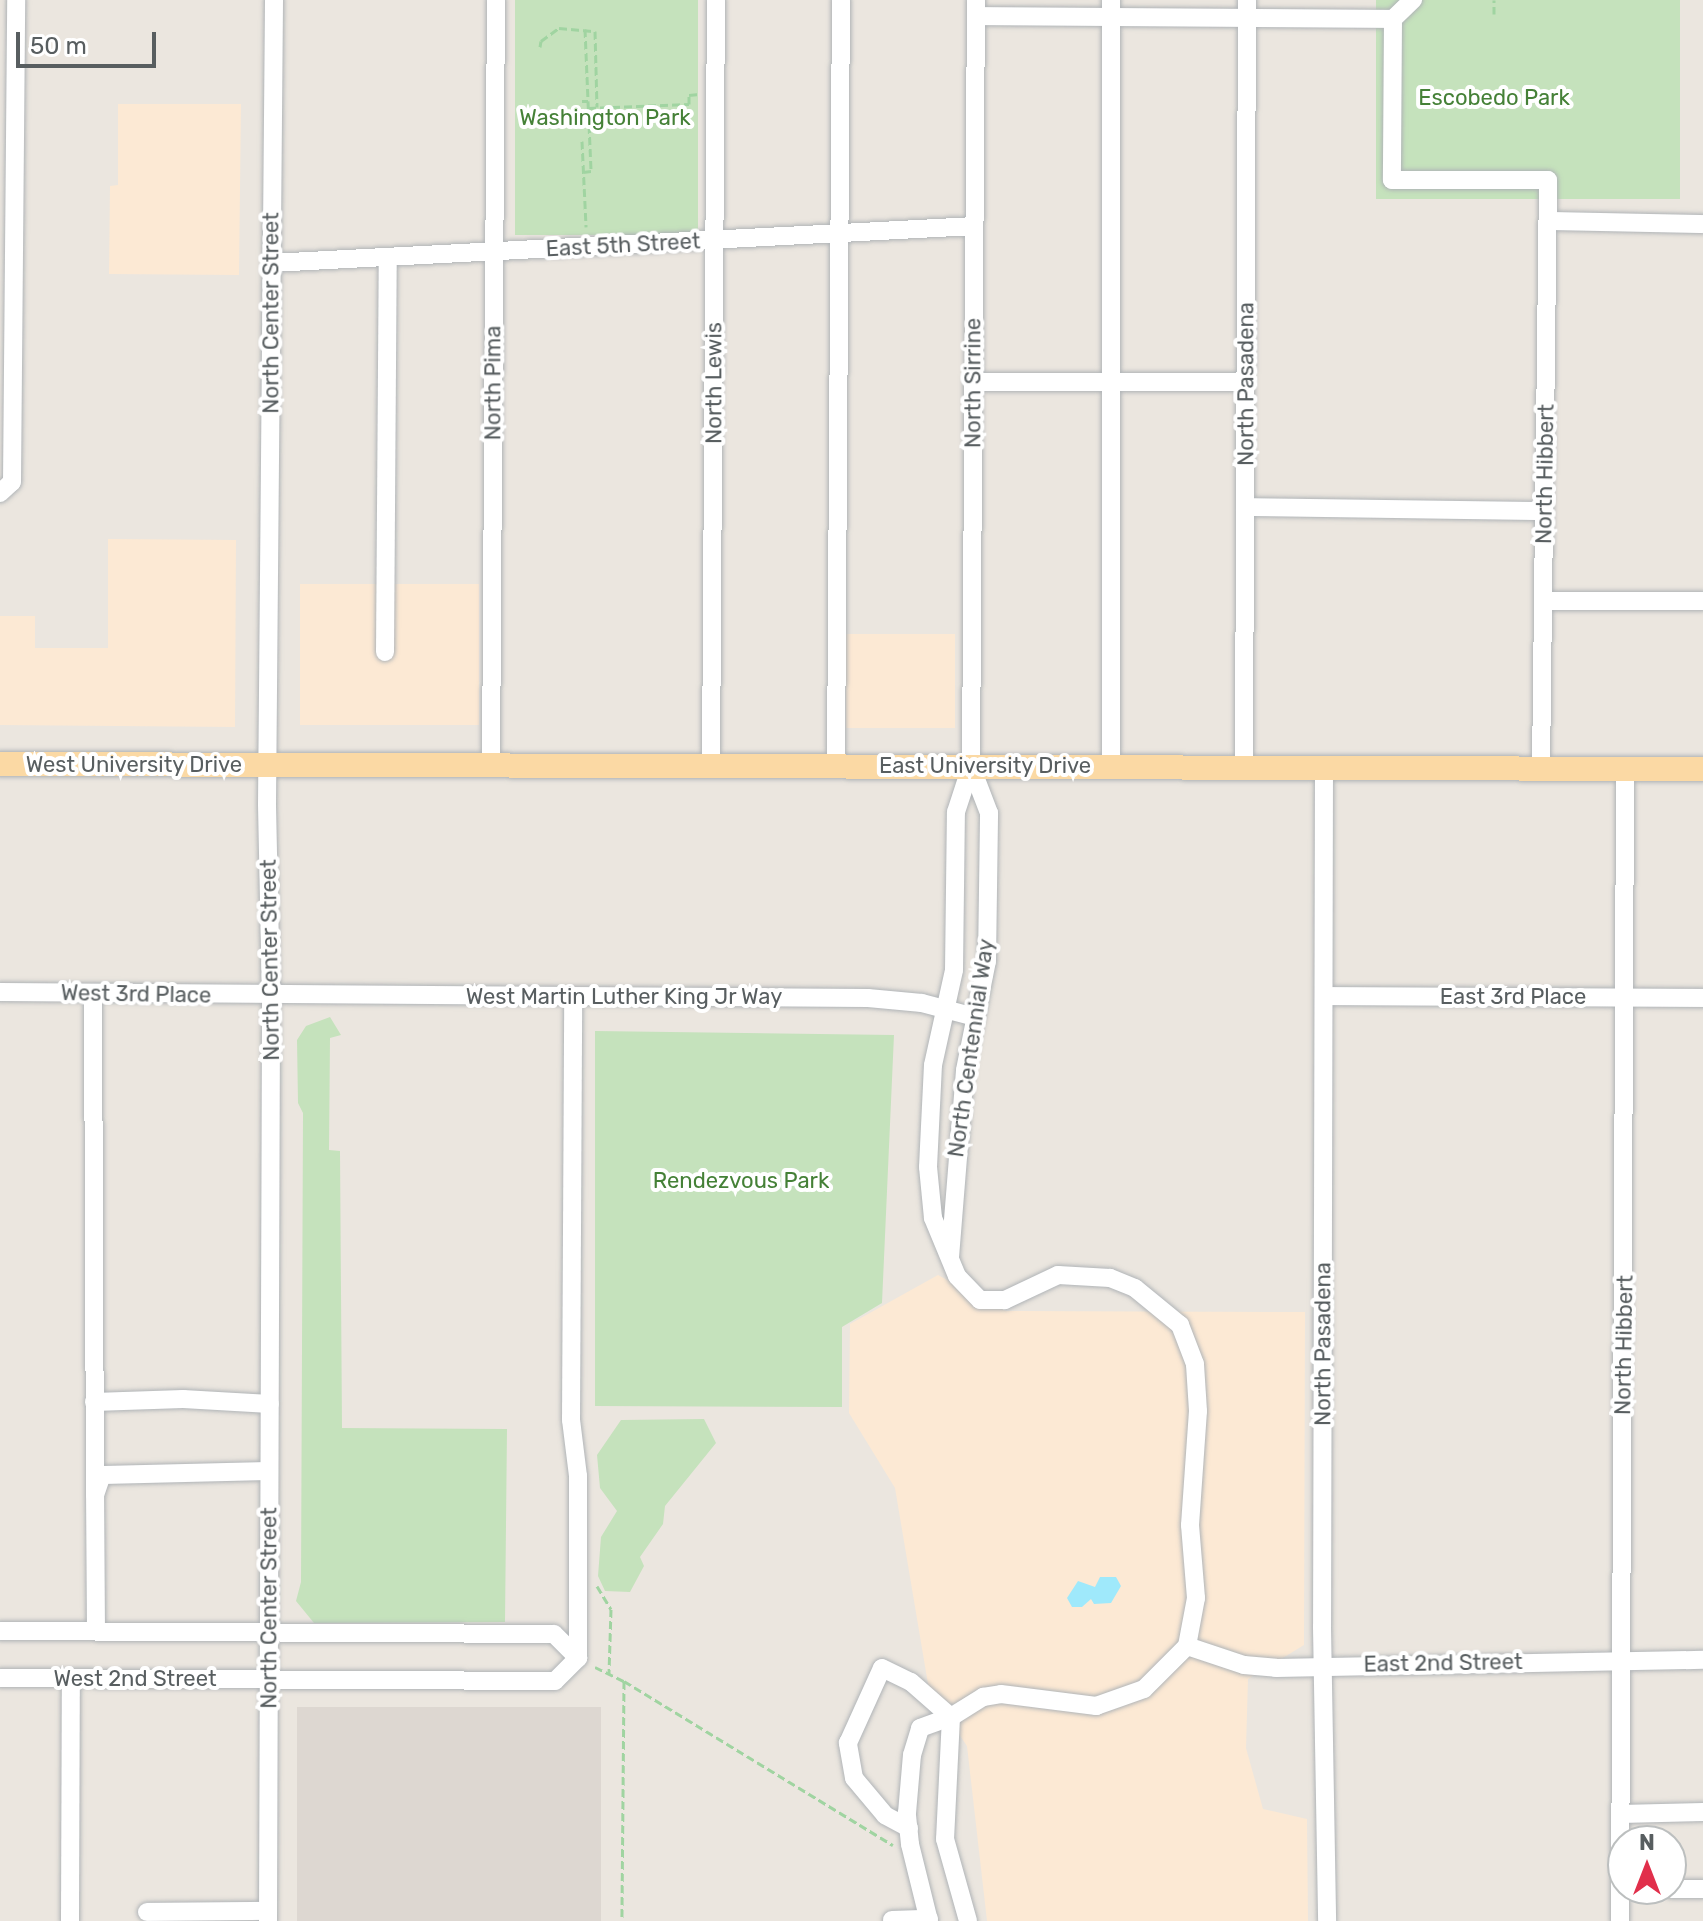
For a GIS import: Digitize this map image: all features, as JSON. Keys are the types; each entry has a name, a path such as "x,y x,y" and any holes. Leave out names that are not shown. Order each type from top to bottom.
{"main road":[{"name":"West University Drive","path":"0,764 268,765"},
{"name":"East University Drive","path":"268,765 1703,769"}],"street":[{"path":"0,493 12,482 16,0"},
{"name":"North Center Street","path":"268,1916 271,996 268,765 274,0"},
{"name":"North Pima","path":"491,765 496,0"},
{"name":"North Lewis","path":"711,765 716,0"},
{"path":"836,765 841,0"},
{"path":"976,8 1247,9 1393,19 1413,0"},
{"name":"North Sirrine","path":"971,766 976,8"},
{"path":"1111,9 1111,767"},
{"name":"North Pasadena","path":"1244,768 1247,9"},
{"name":"North Hibbert","path":"1393,19 1392,180 1548,180 1541,768"},
{"path":"1548,221 1703,224"},
{"name":"East 5th Street","path":"271,263 974,226"},
{"path":"385,652 388,257"},
{"path":"973,382 1245,382"},
{"path":"1245,507 1544,511"},
{"path":"1543,601 1703,601"},
{"name":"North Centennial Way","path":"929,1920 909,1836 908,1789 920,1728 951,1717 983,1697 1001,1694 1066,1705 1096,1706 1121,1700 1162,1677 1187,1646 1196,1598 1190,1515 1198,1411 1195,1364 1180,1325 1135,1288 1110,1278 1058,1275 1005,1300 980,1300 964,1287 933,1218 928,1167 933,1065 947,1010 956,947 956,812 971,766"},
{"name":"North Centennial Way","path":"950,1260 965,1070 987,961 989,813 971,766"},
{"name":"North Pasadena","path":"1324,768 1322,1627 1326,1666 1327,1921"},
{"name":"North Hibbert","path":"1620,1825 1625,768"},
{"name":"West 3rd Place","path":"0,992 271,996"},
{"path":"93,993 96,1631"},
{"name":"West Martin Luther King Jr Way","path":"271,996 868,998 975,1017"},
{"name":"East 3rd Place","path":"1324,996 1703,998"},
{"path":"573,997 571,1420 578,1476 578,1658"},
{"path":"94,1402 183,1399 270,1404"},
{"path":"95,1495 102,1475 113,1472 269,1471"},
{"path":"0,1631 554,1634 578,1658"},
{"name":"East 2nd Street","path":"1187,1646 1244,1665 1703,1660"},
{"name":"West 2nd Street","path":"0,1678 555,1681 578,1658"},
{"path":"909,1836 885,1815 854,1778 848,1743 882,1668 911,1682 951,1717 945,1839 968,1921"},
{"path":"70,1921 71,1678"},
{"path":"1620,1814 1703,1812"},
{"path":"147,1912 268,1916"},
{"path":"892,1920 929,1920"}],"path":[{"path":"1494,0 1494,14"},
{"path":"583,172 591,171 585,27"},
{"path":"540,47 559,28 585,27 595,31 597,107"},
{"path":"588,108 689,104 689,95 697,94"},
{"path":"582,101 588,101"},
{"path":"582,141 587,247"},
{"path":"578,1584 595,1584 611,1609 609,1674"},
{"path":"578,1658 624,1681 891,1845 909,1836"},
{"path":"622,1921 624,1681"}],"shaded area":[{"path":"118,104 241,104 239,275 109,274 110,186 118,185"},
{"path":"108,539 236,540 235,727 0,725 0,616 35,616 35,648 108,648"},
{"path":"300,584 479,584 479,725 300,725"},
{"path":"846,634 955,634 955,728 846,728"},
{"path":"938,1275 1006,1311 1305,1312 1304,1645 1248,1679 1246,1748 1263,1809 1307,1819 1308,1921 987,1921 967,1746 929,1690 895,1488 849,1413 850,1324"},
{"path":"297,1707 601,1707 601,1921 297,1921"}],"green space":[{"name":"Washington Park","path":"515,0 698,0 698,235 515,235"},
{"name":"Escobedo Park","path":"1376,0 1680,0 1680,199 1376,199"},
{"path":"330,1017 341,1035 330,1038 329,1150 340,1151 342,1428 507,1429 505,1622 314,1623 296,1601 301,1582 303,1113 298,1103 297,1040 306,1026"},
{"name":"Rendezvous Park","path":"595,1031 894,1035 882,1303 842,1327 842,1407 595,1406"},
{"path":"704,1419 716,1443 665,1506 663,1524 640,1557 644,1566 630,1592 605,1591 598,1576 601,1537 617,1511 600,1488 597,1455 621,1420"}],"water":[{"path":"1100,1577 1116,1577 1121,1586 1111,1603 1094,1604 1091,1599 1082,1607 1072,1607 1067,1598 1078,1581 1095,1587"}]}
